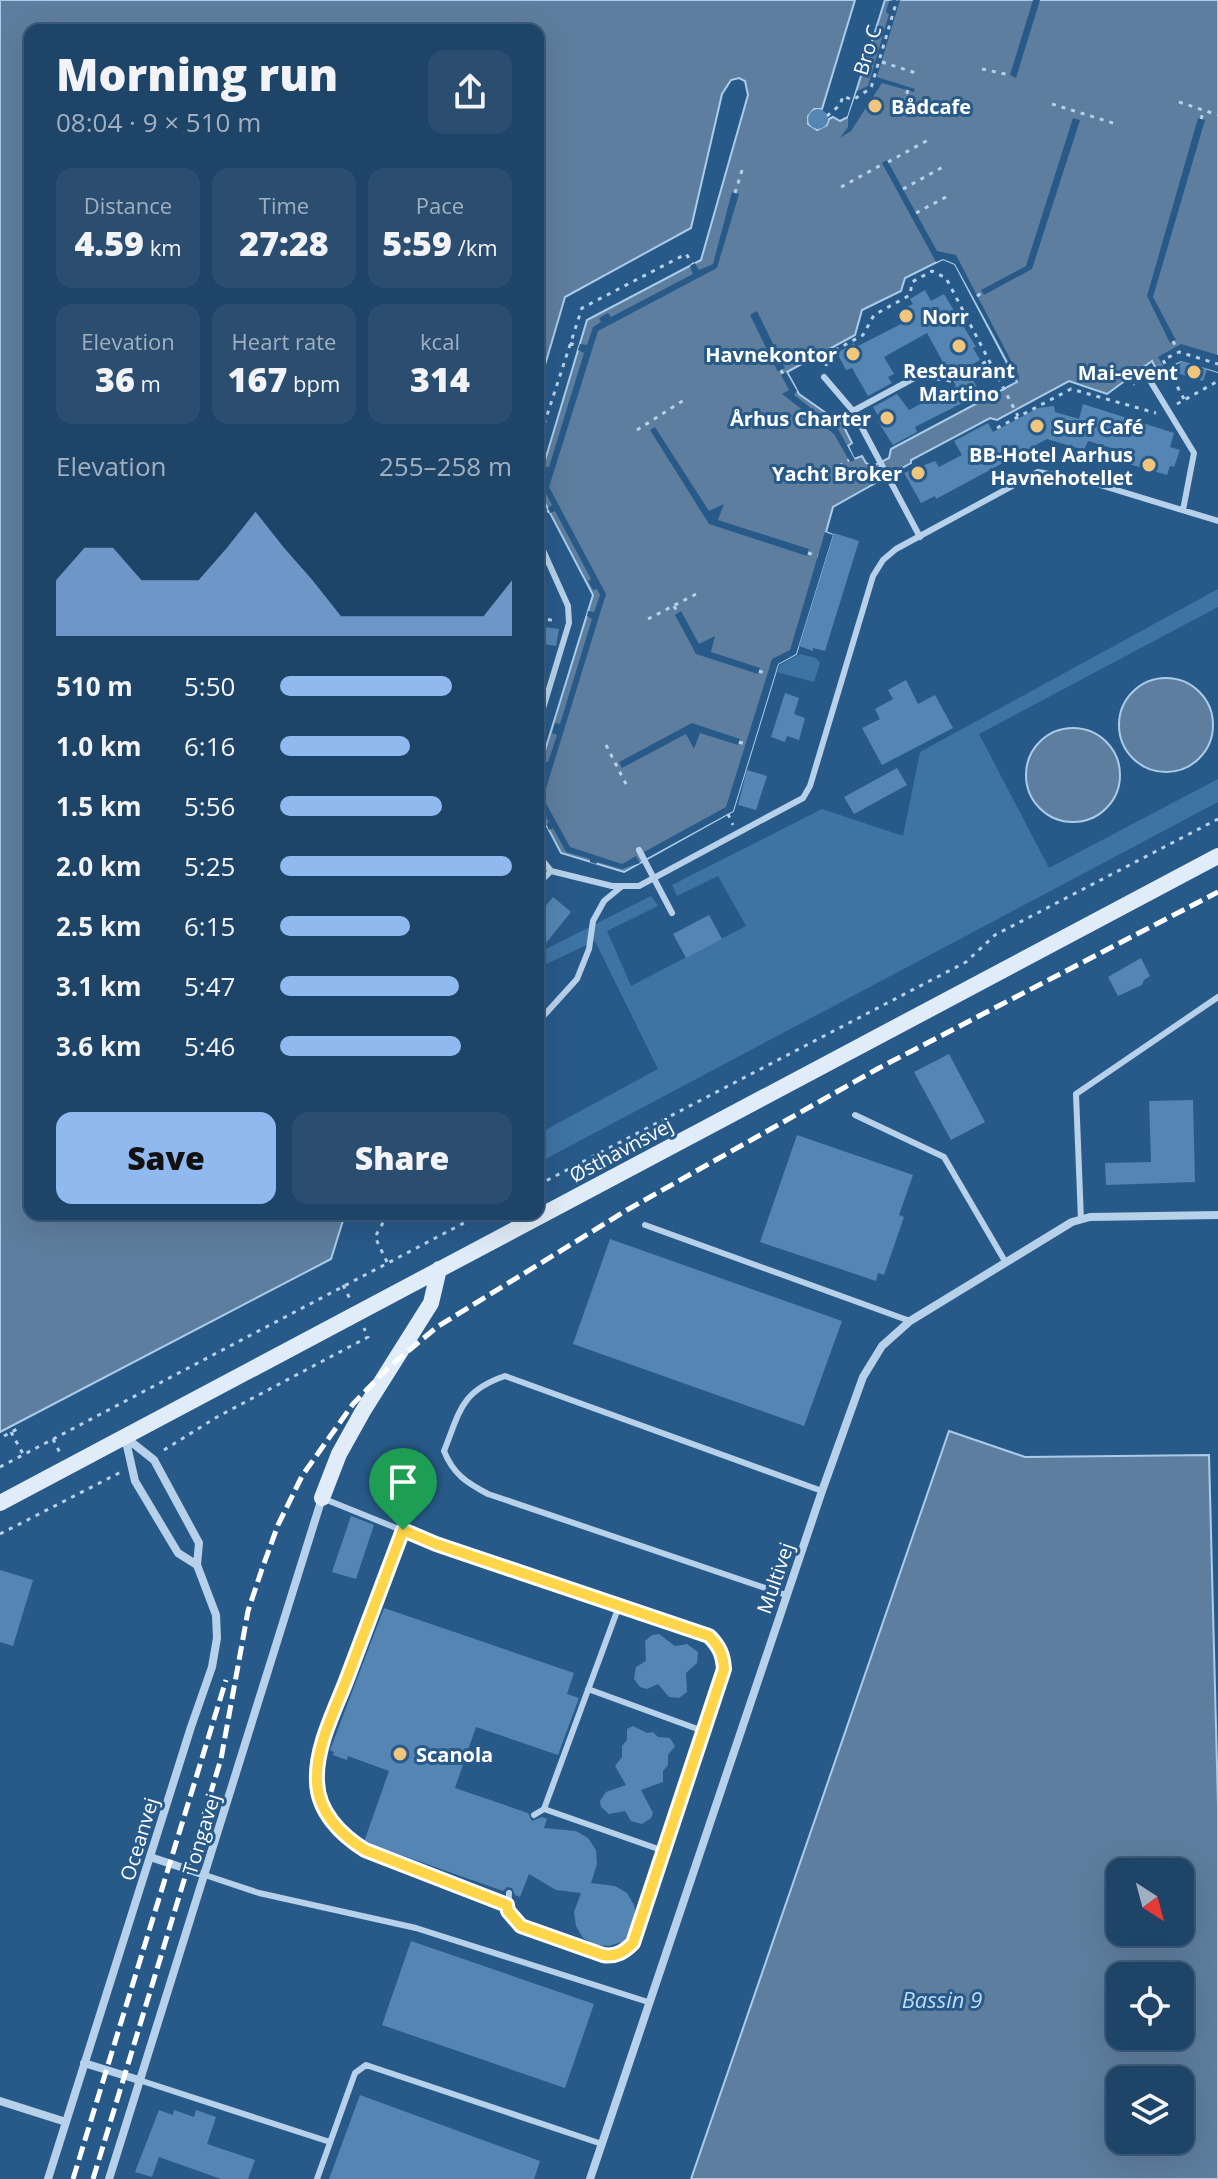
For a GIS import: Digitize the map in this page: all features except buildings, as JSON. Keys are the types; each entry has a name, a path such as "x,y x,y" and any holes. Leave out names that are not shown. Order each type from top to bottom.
{"street":[{"name":"Østhavnsvej","path":"544,1213 1218,856"},
{"name":"Multivej","path":"590,2179 822,1491 863,1377 882,1346 910,1321 1072,1222 1090,1217 1218,1215"},
{"name":"Østhavnsvej","path":"0,1503 531,1220"},
{"path":"322,1498 339,1454 363,1411 431,1303 439,1269"},
{"name":"Oceanvej","path":"48,2179 212,1667 217,1638 216,1615 197,1565 199,1543 150,1457 125,1436"},
{"name":"Oceanvej","path":"125,1436 135,1481 178,1553 197,1565"},
{"name":"Tongavej","path":"109,2179 322,1498"},
{"path":"150,1857 205,1875"},
{"path":"84,2063 139,2080"},
{"path":"0,2101 66,2122"}],"lane":[{"path":"1143,369 1194,453 1183,510"},
{"path":"853,411 918,376"},
{"path":"824,377 853,411 920,537"},
{"path":"544,862 551,871 621,887 639,886 803,798 810,786 873,576 889,555 1038,472 1087,481 1218,521"},
{"path":"544,552 568,606 569,623 544,705"},
{"path":"639,850 672,913"},
{"path":"544,878 551,871"},
{"path":"544,1015 577,979 589,949 593,921 604,901 621,887"},
{"path":"1081,1220 1076,1094 1218,997"},
{"path":"855,1115 944,1157 1006,1263"},
{"path":"645,1225 910,1321"},
{"path":"786,1595 488,1494 466,1483 451,1468 444,1451 466,1399 484,1383 505,1376 822,1491"},
{"path":"322,1498 436,1544 709,1636 718,1645 724,1669 633,1943 624,1952 612,1957 521,1926 508,1911 509,1893"},
{"path":"403,1530 325,1737 316,1781 319,1799 336,1827 365,1850 507,1905"},
{"path":"534,1815 544,1809 619,1606"},
{"path":"588,1689 703,1731"},
{"path":"544,1809 664,1851"},
{"path":"205,1875 259,1893 416,1928 648,2002"},
{"path":"317,2179 355,2073 366,2065 602,2144"},
{"path":"139,2080 330,2142"}],"path":[{"name":"Bro C","path":"827,116 840,105 843,96 853,100 871,88 897,0"},
{"path":"882,62 919,74"},
{"path":"982,69 1010,75"},
{"path":"903,103 908,90"},
{"path":"1179,102 1218,115"},
{"path":"1052,104 1116,124"},
{"path":"1201,119 1204,110"},
{"path":"1076,119 1079,112"},
{"path":"841,187 930,139"},
{"path":"735,193 743,167"},
{"path":"903,189 943,167"},
{"path":"916,213 946,197"},
{"path":"544,424 582,308 686,254 693,264"},
{"path":"824,377 828,354 863,335 874,315 910,295 912,282 932,271 946,278 1018,416"},
{"path":"977,296 983,292"},
{"path":"1173,341 1176,347"},
{"path":"570,343 579,347"},
{"path":"1184,399 1163,360 1179,352 1218,364"},
{"path":"918,376 950,381 989,360"},
{"path":"1124,367 1134,385"},
{"path":"997,428 1071,389 1159,414 1218,381"},
{"path":"637,430 684,400"},
{"path":"648,423 652,429"},
{"path":"839,466 849,460"},
{"path":"544,513 549,511"},
{"path":"808,553 818,556"},
{"path":"648,619 700,592"},
{"path":"674,606 678,613"},
{"path":"544,619 569,623"},
{"path":"759,671 767,674"},
{"path":"739,742 745,744"},
{"path":"606,745 628,788"},
{"path":"728,814 733,824"},
{"path":"544,1182 966,962 995,935 1218,819"},
{"path":"385,1220 375,1237 387,1262"},
{"path":"0,1467 469,1220"},
{"path":"150,1457 185,1440 217,1417 368,1337 343,1285"},
{"path":"4,1436 21,1427"},
{"path":"11,1432 23,1454"},
{"path":"0,1534 131,1467"}],"shaded area":[{"path":"1218,589 1218,607 979,734 1049,868 1218,779 1218,802 544,1160 544,1131 658,1069 595,941 544,965 544,950 651,896 658,906 607,931 631,986 746,926 718,876 677,896 672,885 822,809 903,836 920,752"},
{"path":"800,654 816,658 820,663 814,682 777,672 780,665"}],"water":[{"path":"0,0 855,0 822,109 814,109 808,116 808,124 817,130 827,125 833,117 840,121 848,117 885,0 1218,0 1218,372 1181,361 1159,374 1152,361 1107,394 1069,381 997,420 990,418 911,460 911,463 833,507 826,532 833,535 796,654 778,664 733,811 624,872 561,853 544,820 544,754 593,595 544,501 544,464 587,320 701,260 748,95 745,81 739,78 731,80 722,94 691,228 565,297 544,369 544,24 24,24 24,1220 343,1220 331,1259 0,1432","holes":["943,259 955,264 1017,382 891,449 889,458 873,466 866,463 862,456 854,459 848,446 852,443 843,425 799,394 787,372 855,335 862,310 901,291 905,278"]},
{"path":"1166,678 1184,681 1199,692 1210,707 1213,725 1210,743 1199,758 1184,769 1166,772 1148,769 1133,758 1122,743 1119,725 1122,707 1133,692 1148,681"},
{"path":"1073,728 1091,731 1106,742 1117,757 1120,775 1117,793 1106,808 1091,819 1073,822 1055,819 1040,808 1029,793 1026,775 1029,757 1040,742 1055,731"},
{"name":"Bassin 9","path":"949,1431 1025,1457 1209,1455 1218,1805 1218,2179 691,2179"}],"pier":[{"path":"900,0 877,77 915,89 914,92 882,83 851,131 840,138 848,127 848,117 857,91 868,86 889,14 886,12 889,1"},
{"path":"1033,0 1040,0 1016,78 1010,75"},
{"path":"1073,118 1080,120 1032,269 984,295 981,290 1026,266"},
{"path":"1198,118 1205,120 1153,297 1176,340 1170,343 1147,296"},
{"path":"887,160 937,251 956,255 1019,381 955,264 943,259 936,262 882,163"},
{"path":"732,192 739,194 717,268 598,331 549,487 606,594 544,795 544,761 548,762 557,735 552,733 555,723 560,724 592,619 587,616 588,611 594,612 600,595 588,581 591,579 555,511 550,513 548,508 552,505 544,490 544,470 549,467 584,353 578,350 580,344 587,345 593,327 601,322 599,318 608,313 611,317 693,274 690,266 695,263 699,270 713,264"},
{"path":"757,311 785,368 778,372 750,315"},
{"path":"1181,344 1218,355 1218,372 1181,361 1165,369 1158,357"},
{"path":"786,372 797,391 794,395 838,429 855,460 850,462 834,434 782,394 789,390 781,375"},
{"path":"655,427 709,511 724,504 718,520 809,549 807,556 709,524 650,430"},
{"path":"825,532 833,535 796,654 778,664 733,811 647,858 644,852 726,807 772,659 790,650"},
{"path":"681,611 699,644 715,636 711,652 760,668 758,674 696,654 675,615"},
{"path":"692,723 740,739 738,745 700,733 694,749 686,734 622,768 619,762"},
{"path":"544,800 570,847 622,864 636,856 640,863 622,869 596,864 590,859 566,852 553,828 549,830 546,824 549,822 544,812"}],"railway":[{"path":"93,2179 221,1759 248,1611 262,1569 278,1525 302,1476 353,1404 389,1367 437,1327 627,1210 879,1068 1218,892"},
{"path":"73,2179 226,1680"}],"place":[{"name":"Bådcafe","path":"875,106"},
{"name":"Norr","path":"906,316"},
{"name":"Restaurant Martino","path":"959,346"},
{"name":"Havnekontor","path":"853,354"},
{"name":"Mai-event","path":"1194,372"},
{"name":"Århus Charter","path":"887,418"},
{"name":"Surf Café","path":"1037,426"},
{"name":"BB-Hotel Aarhus Havnehotellet","path":"1149,465"},
{"name":"Yacht Broker","path":"918,473"},
{"name":"Scanola","path":"400,1754"}],"route":[{"path":"403,1530 436,1544 709,1636 718,1645 724,1669 633,1943 624,1952 612,1957 603,1955 521,1926 508,1911 507,1905 365,1850 336,1827 319,1799 316,1781 325,1737 403,1530"}]}
